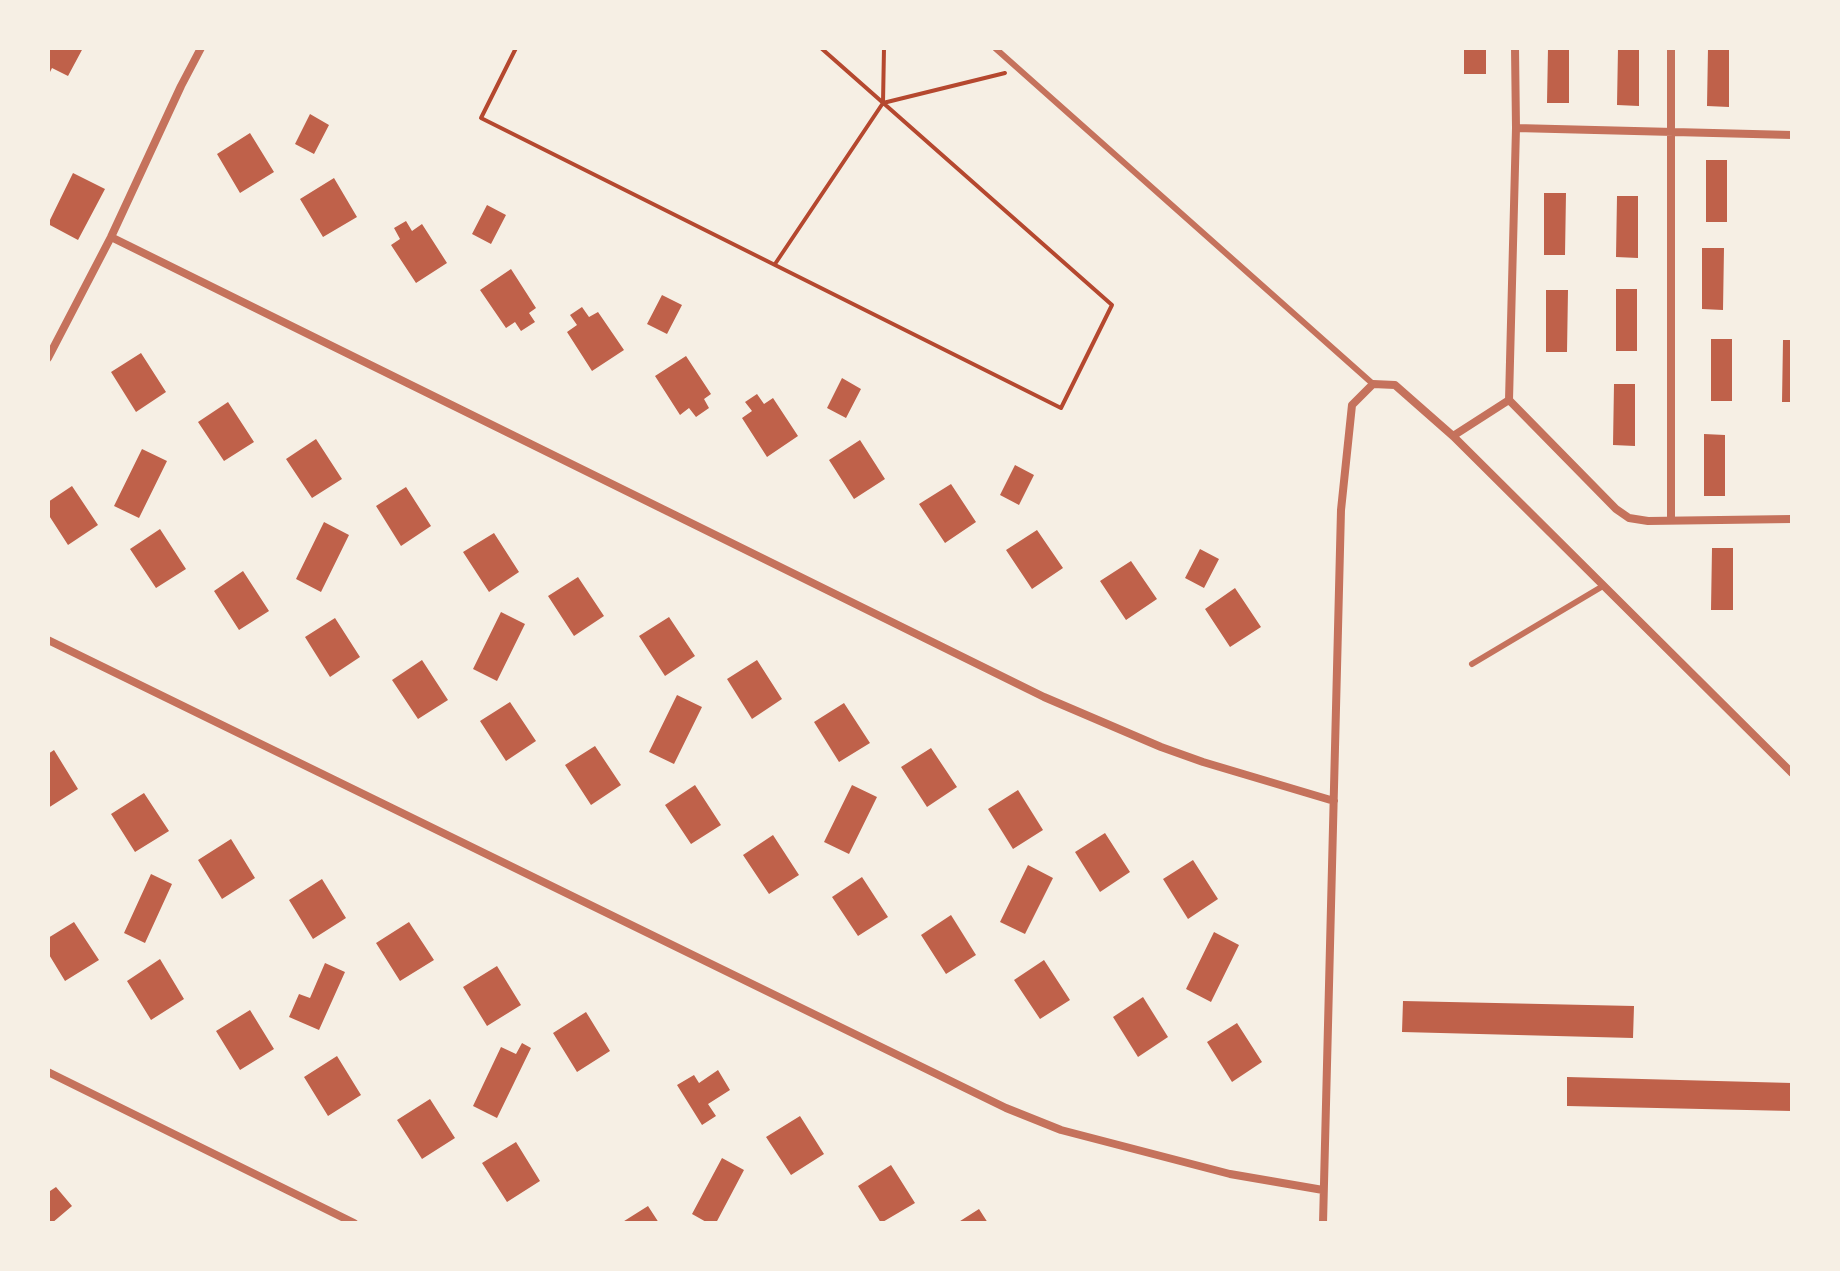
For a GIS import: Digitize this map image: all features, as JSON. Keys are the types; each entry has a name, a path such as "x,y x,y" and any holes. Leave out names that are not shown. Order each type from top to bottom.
{"street":[{"path":"48,358 111,237 201,48"},
{"path":"1515,48 1509,400 1616,509 1629,518 1648,521 1792,519"},
{"path":"1671,48 1671,520"},
{"path":"1516,128 1792,135"},
{"path":"111,237 1044,697 1161,747 1334,801"},
{"path":"1323,1223 1341,510 1352,405 1373,384 1395,385 1453,436 1792,773"},
{"path":"1453,436 1509,400"},
{"path":"48,640 1006,1108 1061,1130 1214,1170 1323,1190"},
{"path":"48,1072 354,1223"}],"lane":[{"path":"995,48 1373,384"},
{"path":"1472,664 1603,586"}],"path":[{"path":"516,48 481,118 1061,408 1112,305 821,48"},
{"path":"775,264 883,103 884,48"},
{"path":"883,103 1019,70"}],"building":[{"path":"48,48 83,48 68,76 52,68 48,76"},
{"path":"1464,48 1486,48 1486,74 1464,74"},
{"path":"1548,48 1569,48 1569,103 1547,103"},
{"path":"1618,48 1639,48 1639,106 1617,105"},
{"path":"1708,48 1729,48 1729,107 1707,106"},
{"path":"310,114 329,125 314,154 295,144"},
{"path":"250,133 274,172 240,193 217,154"},
{"path":"1706,160 1727,160 1727,222 1706,222"},
{"path":"73,173 105,189 78,240 48,224"},
{"path":"334,178 357,217 323,237 300,199"},
{"path":"1544,193 1566,193 1565,255 1544,255"},
{"path":"1617,196 1638,196 1638,258 1616,257"},
{"path":"487,205 506,215 491,244 472,234"},
{"path":"406,221 412,231 422,224 447,263 416,283 391,245 400,239 394,228"},
{"path":"1702,248 1724,248 1723,310 1702,309"},
{"path":"511,269 536,308 529,313 535,322 521,331 515,322 506,328 480,290"},
{"path":"1616,289 1637,289 1637,351 1616,351"},
{"path":"1546,290 1568,290 1567,352 1546,352"},
{"path":"662,295 682,305 667,334 647,324"},
{"path":"582,307 589,317 598,312 624,350 592,371 567,332 577,325 570,315"},
{"path":"1711,339 1732,339 1732,401 1711,401"},
{"path":"1783,340 1792,340 1792,402 1782,402"},
{"path":"141,353 166,392 136,412 111,372"},
{"path":"686,356 711,394 704,399 709,408 696,417 689,408 680,415 655,376"},
{"path":"842,378 861,389 846,418 827,408"},
{"path":"1614,384 1635,384 1635,446 1613,445"},
{"path":"757,394 764,404 773,398 798,436 767,457 742,418 752,411 745,402"},
{"path":"228,402 254,442 224,461 198,422"},
{"path":"1704,434 1725,435 1725,496 1704,496"},
{"path":"316,439 342,479 312,498 286,459"},
{"path":"860,440 885,479 854,499 829,460"},
{"path":"142,449 167,461 139,518 114,506"},
{"path":"1015,465 1034,475 1019,505 1000,495"},
{"path":"951,484 976,522 945,543 919,504"},
{"path":"72,486 98,525 68,545 48,514 48,502"},
{"path":"406,487 431,526 401,546 376,506"},
{"path":"324,522 349,535 321,592 296,579"},
{"path":"160,529 186,569 156,588 130,549"},
{"path":"1037,530 1063,568 1032,589 1006,550"},
{"path":"494,533 519,572 489,592 463,552"},
{"path":"1712,548 1733,548 1733,610 1711,610"},
{"path":"1200,549 1219,559 1204,588 1185,578"},
{"path":"1131,561 1157,599 1126,620 1100,581"},
{"path":"243,571 269,611 239,630 214,591"},
{"path":"578,577 604,616 574,636 548,596"},
{"path":"1235,588 1261,627 1230,647 1205,609"},
{"path":"501,612 525,624 497,681 473,669"},
{"path":"669,617 695,656 665,676 639,636"},
{"path":"335,618 360,657 330,677 305,637"},
{"path":"422,660 448,700 418,719 392,680"},
{"path":"757,660 782,699 752,719 727,679"},
{"path":"677,695 702,707 674,764 649,752"},
{"path":"510,702 536,741 506,761 480,721"},
{"path":"844,703 870,743 839,762 814,722"},
{"path":"595,746 621,785 591,805 565,765"},
{"path":"931,748 957,787 927,807 901,767"},
{"path":"54,750 78,789 48,808 48,754"},
{"path":"695,785 721,825 691,844 665,805"},
{"path":"852,785 877,797 849,854 824,842"},
{"path":"1018,790 1043,830 1013,849 988,809"},
{"path":"144,793 169,831 135,852 111,814"},
{"path":"1105,833 1130,872 1100,892 1075,852"},
{"path":"773,835 799,875 769,894 743,855"},
{"path":"231,839 255,878 222,899 198,860"},
{"path":"1193,860 1218,899 1188,919 1163,879"},
{"path":"1028,865 1053,878 1025,934 1000,922"},
{"path":"151,874 172,884 145,943 124,933"},
{"path":"862,877 888,917 858,936 832,897"},
{"path":"322,879 346,918 313,939 289,900"},
{"path":"951,915 976,955 946,974 921,935"},
{"path":"74,922 99,960 65,981 48,953 48,938"},
{"path":"409,922 434,960 400,981 376,943"},
{"path":"1214,932 1239,945 1211,1002 1186,989"},
{"path":"160,959 184,999 151,1020 127,981"},
{"path":"1044,960 1070,1000 1040,1019 1014,980"},
{"path":"325,963 345,972 319,1030 289,1017 299,994 310,998"},
{"path":"497,966 521,1005 487,1026 463,987"},
{"path":"1143,997 1168,1037 1138,1057 1113,1017"},
{"path":"1403,1001 1634,1006 1633,1038 1402,1032"},
{"path":"250,1010 274,1049 240,1070 216,1031"},
{"path":"586,1012 610,1051 577,1072 553,1033"},
{"path":"1237,1023 1262,1062 1232,1082 1207,1042"},
{"path":"522,1043 531,1048 497,1118 473,1106 501,1047 516,1054"},
{"path":"337,1056 361,1095 328,1116 304,1077"},
{"path":"718,1070 730,1090 708,1104 716,1116 702,1125 677,1085 694,1075 699,1083"},
{"path":"1567,1077 1792,1083 1792,1111 1567,1106"},
{"path":"430,1099 455,1138 422,1159 397,1120"},
{"path":"800,1116 824,1154 791,1175 766,1137"},
{"path":"516,1142 540,1181 507,1202 482,1163"},
{"path":"722,1158 744,1170 716,1223 708,1223 692,1214"},
{"path":"891,1165 915,1203 881,1223 858,1186"},
{"path":"56,1187 72,1206 48,1223 48,1188 50,1191"},
{"path":"648,1206 659,1223 621,1223"},
{"path":"979,1209 988,1223 957,1223"}]}
